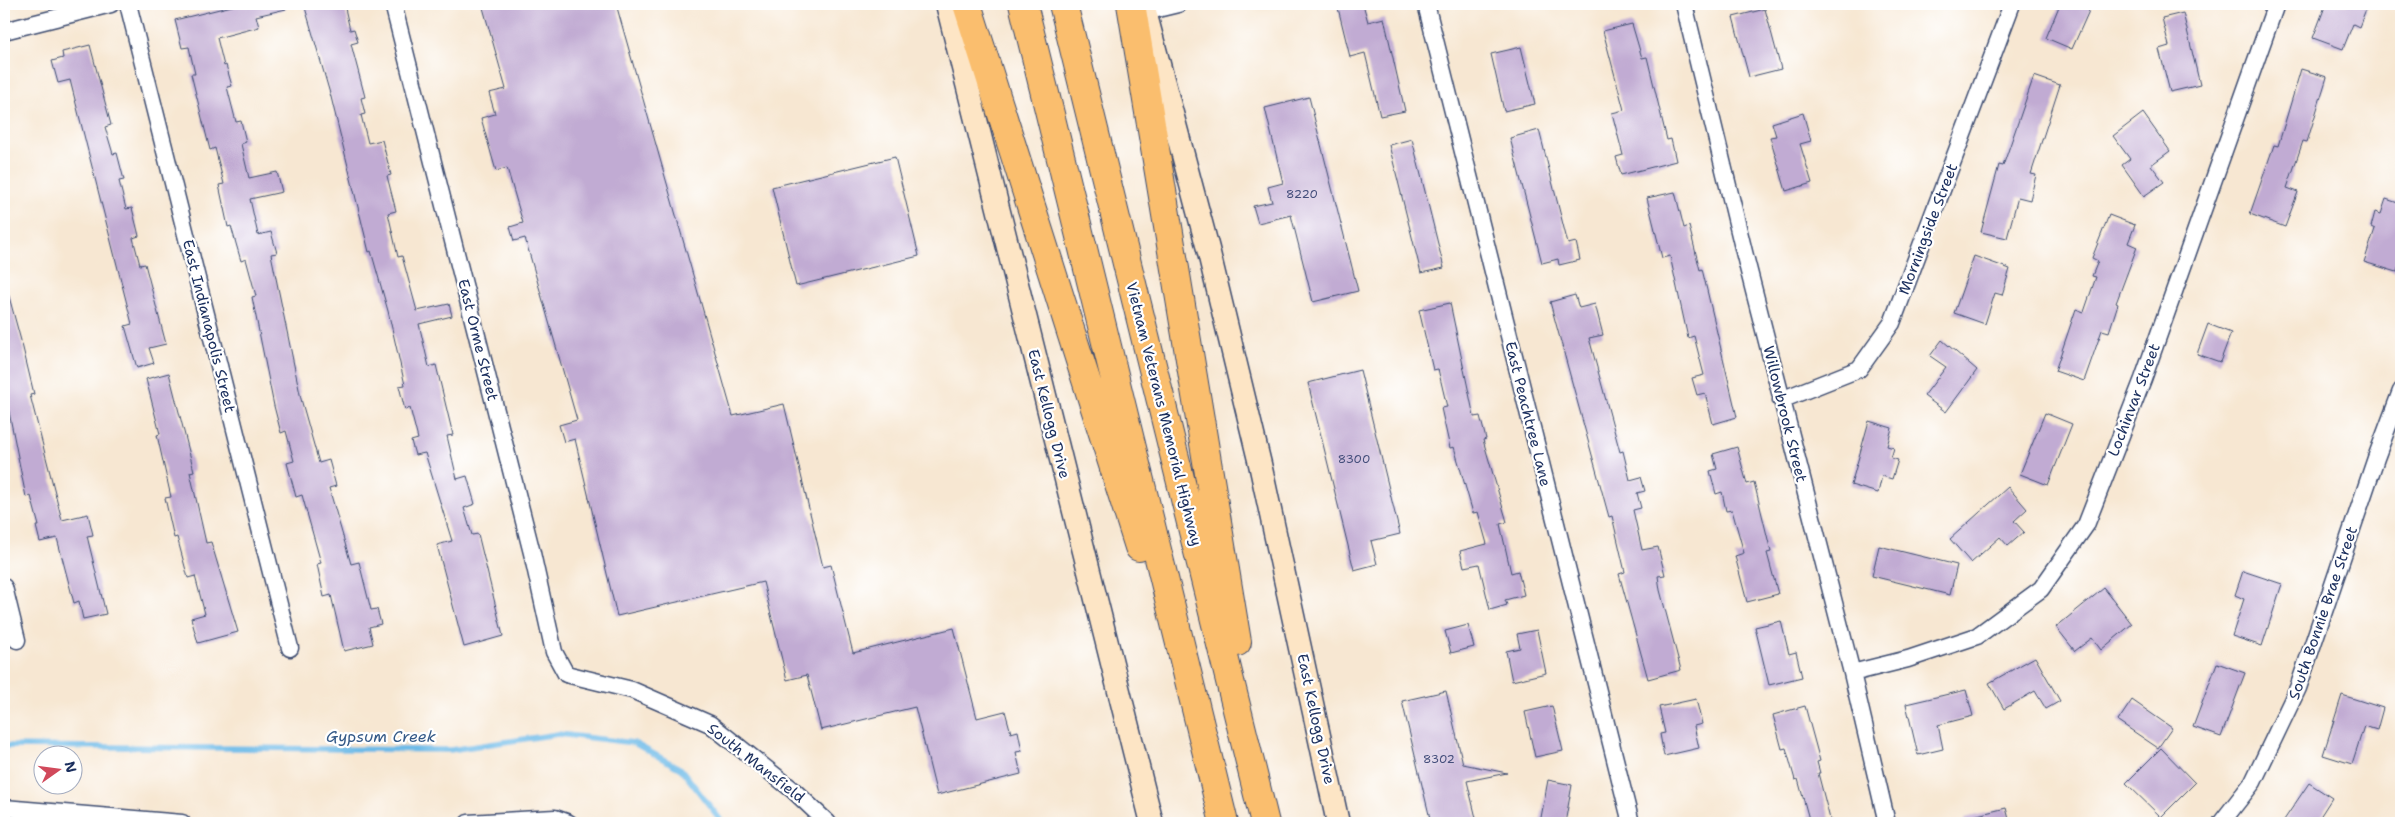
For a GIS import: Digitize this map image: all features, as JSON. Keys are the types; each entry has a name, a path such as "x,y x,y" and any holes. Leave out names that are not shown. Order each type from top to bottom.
{"highway":[{"path":"967,4 1214,782"},
{"path":"1023,4 1224,823"},
{"name":"Vietnam Veterans Memorial Highway","path":"1063,4 1266,823"},
{"path":"1140,6 1266,823"}],"main road":[{"name":"East Kellogg Drive","path":"947,4 1152,823"},
{"name":"East Kellogg Drive","path":"1140,6 1208,249 1260,464 1338,823"}],"street":[{"path":"4,31 111,4"},
{"name":"East Indianapolis Street","path":"128,4 290,648"},
{"name":"East Orme Street","path":"393,4 532,553 554,652 566,674"},
{"path":"1140,6 1178,4"},
{"name":"East Peachtree Lane","path":"1426,4 1630,823"},
{"name":"Willowbrook Street","path":"1684,4 1781,400 1852,673 1887,823"},
{"name":"Morningside Street","path":"1781,400 1859,369 1892,323 2012,4"},
{"name":"Lochinvar Street","path":"1852,673 1908,659 1977,636 2042,589 2086,525 2143,379 2276,4"},
{"name":"South Bonnie Brae Street","path":"2222,823 2254,782 2298,688 2376,458 2401,391"},
{"path":"4,587 17,640"},
{"name":"South Mansfield","path":"566,674 632,690 710,724 793,790 828,823"},
{"path":"4,808 63,818 182,823"},
{"path":"468,823 555,818 569,823"}],"building":[{"path":"240,4 285,4 286,9 256,16 259,27 217,38 224,66 226,65 232,86 227,87 236,122 241,121 246,142 241,144 249,178 277,172 282,192 250,199 258,235 271,232 277,253 271,254 301,399 319,463 329,460 336,486 329,488 351,564 359,562 371,610 377,609 381,624 369,627 373,644 344,651 331,595 324,597 317,564 321,563 302,495 296,497 287,463 294,461 286,431 281,433 274,406 252,297 256,296 246,259 241,261 231,226 228,227 219,185 224,184 215,148 210,150 191,74 195,74 189,47 182,48 175,20"},
{"path":"304,4 344,4 350,30 354,29 358,42 351,44 365,97 361,98 365,114 361,115 368,143 382,140 391,175 387,176 396,211 388,213 398,257 402,256 417,311 449,304 452,316 419,324 429,367 436,365 453,435 447,436 457,479 467,476 475,504 464,508 472,535 478,534 503,636 464,647 437,545 452,541 425,453 415,455 411,441 418,439 410,408 405,410 399,386 405,385 388,311 371,251 369,252 331,97"},
{"path":"482,4 616,4 733,416 784,404 823,567 831,565 853,653 954,628 977,718 1005,711 1011,733 1018,731 1022,751 1016,752 1021,774 937,795 915,707 821,730 807,675 787,680 763,582 617,616 575,439 564,442 559,425 577,420 525,238 514,241 510,227 523,223 507,168 496,171 481,118 495,114 489,93 506,89"},
{"path":"1363,4 1368,22 1384,18 1405,111 1380,116 1365,53 1350,57 1338,8"},
{"path":"2060,4 2092,4 2072,49 2046,38"},
{"path":"2326,4 2368,4 2359,27 2353,24 2343,49 2313,38"},
{"path":"1765,9 1781,69 1749,77 1733,17"},
{"path":"2183,13 2200,85 2170,92 2159,49 2169,46 2162,18"},
{"path":"1632,24 1642,58 1647,57 1667,140 1671,139 1676,161 1621,175 1616,157 1623,155 1612,113 1624,110 1603,31"},
{"path":"90,45 111,125 105,127 113,154 117,153 124,180 119,181 126,209 132,208 139,236 133,238 140,265 145,264 166,344 149,348 154,363 137,368 125,326 132,324 70,80 58,83 52,61 63,58 62,52"},
{"path":"1521,47 1535,104 1504,111 1491,54"},
{"path":"2301,69 2327,77 2307,142 2303,141 2287,188 2298,192 2285,227 2250,214 2274,145 2278,146"},
{"path":"2034,76 2060,85 2031,174 2036,175 2030,200 2018,197 2007,238 1981,232 1999,165 2003,166"},
{"path":"1309,97 1358,291 1313,302 1291,215 1258,223 1253,206 1272,202 1268,187 1283,183 1265,108"},
{"path":"1803,113 1811,141 1800,144 1812,183 1786,191 1770,137 1776,136 1772,123"},
{"path":"2143,113 2170,151 2151,165 2164,182 2144,196 2122,165 2130,159 2113,136"},
{"path":"1539,130 1568,244 1576,242 1580,260 1559,265 1558,259 1542,263 1510,138"},
{"path":"1412,139 1444,268 1421,273 1389,145"},
{"path":"895,157 919,256 796,286 772,187"},
{"path":"1675,192 1684,228 1689,226 1700,270 1702,269 1737,417 1713,424 1705,393 1697,395 1692,378 1704,375 1694,336 1688,338 1670,256 1662,258 1647,198"},
{"path":"2386,199 2401,204 2401,258 2397,272 2364,262 2375,229 2371,227 2375,212 2381,214"},
{"path":"2109,215 2135,225 2128,243 2137,247 2116,303 2118,304 2109,332 2102,330 2084,381 2055,371 2076,309 2084,312 2096,277 2092,276 2098,261 2092,258"},
{"path":"1974,256 2010,269 2002,295 1995,293 1985,324 1954,313"},
{"path":"4,293 8,293 23,348 34,394 30,395 62,520 88,514 93,535 87,536 106,614 83,619 79,601 74,603 57,538 40,542 36,526 39,526 31,496 26,497 4,387"},
{"path":"1575,295 1579,308 1595,304 1603,335 1589,338 1620,452 1623,451 1630,480 1641,477 1645,491 1637,493 1641,508 1633,510 1642,550 1658,547 1665,575 1658,576 1660,590 1681,670 1648,679 1619,574 1625,572 1612,516 1609,517 1550,302"},
{"path":"1450,303 1474,417 1480,416 1486,439 1483,440 1507,522 1500,524 1511,573 1518,571 1524,595 1505,600 1507,605 1490,610 1479,564 1464,567 1460,551 1487,544 1478,512 1473,513 1454,447 1450,448 1441,408 1447,407 1438,369 1433,370 1419,310"},
{"path":"2208,324 2231,333 2220,362 2197,354"},
{"path":"1942,340 1977,370 1946,412 1924,396 1946,367 1930,356"},
{"path":"1360,370 1400,534 1371,541 1377,564 1354,570 1308,383"},
{"path":"169,373 194,471 190,472 206,543 211,542 238,632 198,643 191,618 205,614 195,576 188,578 177,537 174,538 165,498 171,497 157,435 160,434 146,379"},
{"path":"2045,413 2072,424 2048,485 2020,474"},
{"path":"1869,421 1892,428 1887,446 1894,448 1891,458 1898,460 1892,479 1882,476 1878,493 1851,485"},
{"path":"1737,447 1747,484 1754,482 1771,552 1767,553 1778,594 1747,602 1735,556 1744,553 1732,510 1726,511 1722,492 1716,494 1710,471 1717,469 1713,454"},
{"path":"2008,487 2027,509 2014,521 2024,532 2008,546 2000,537 1971,563 1950,539"},
{"path":"1879,546 1957,565 1950,595 1872,576"},
{"path":"2243,571 2282,584 2262,646 2232,636 2244,599 2235,595"},
{"path":"2104,588 2132,624 2101,650 2092,638 2075,651 2056,627"},
{"path":"1781,621 1789,654 1796,652 1802,677 1769,685 1755,627"},
{"path":"1468,625 1474,647 1451,653 1445,631"},
{"path":"1537,630 1546,673 1512,681 1506,651 1520,648 1517,634"},
{"path":"2035,657 2060,701 2046,709 2035,691 2004,709 1989,683"},
{"path":"2217,663 2245,673 2221,737 2193,727"},
{"path":"1966,690 1973,716 1938,725 1943,749 1918,755 1906,704"},
{"path":"1446,691 1463,764 1507,773 1467,781 1476,818 1452,823 1431,823 1402,701"},
{"path":"2342,695 2383,708 2377,730 2364,726 2352,764 2323,755"},
{"path":"1696,699 1702,724 1694,726 1699,748 1664,756 1660,734 1665,733 1659,707"},
{"path":"2132,700 2172,728 2158,748 2118,721"},
{"path":"1552,706 1563,751 1535,757 1525,712"},
{"path":"1805,706 1820,761 1817,762 1820,773 1818,773 1831,823 1810,823 1798,779 1795,780 1786,748 1782,749 1773,715"},
{"path":"2161,748 2195,783 2161,817 2126,783"},
{"path":"1548,780 1572,785 1565,823 1540,823"},
{"path":"2309,783 2332,798 2316,823 2282,823"},
{"path":"2006,808 2010,823 1966,823 1965,818"}],"waterway":[{"name":"Gypsum Creek","path":"4,746 450,750 558,734 634,743 681,769 723,823"}]}
